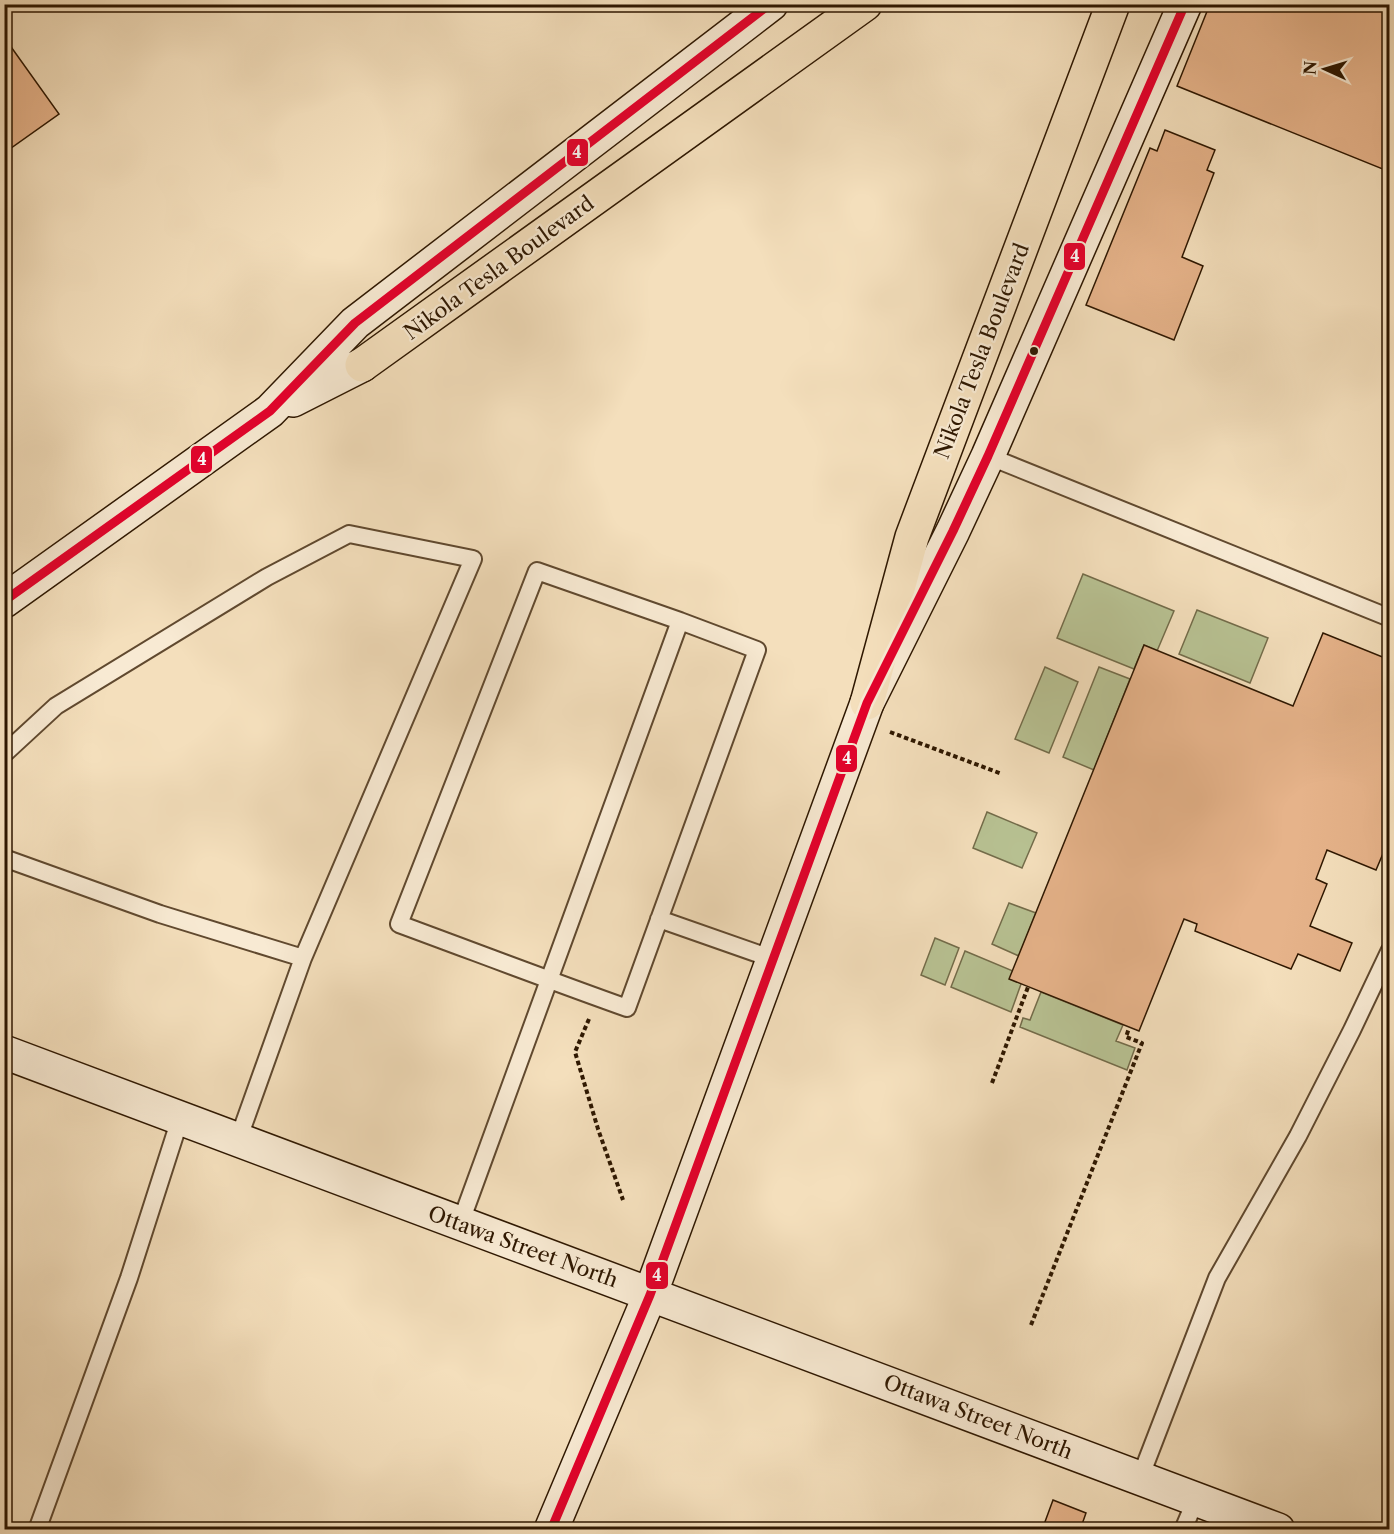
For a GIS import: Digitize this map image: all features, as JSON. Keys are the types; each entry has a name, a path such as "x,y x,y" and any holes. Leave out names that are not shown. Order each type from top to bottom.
{"highway":[{"name":"Nikola Tesla Boulevard","path":"362,366 865,4"},
{"name":"Nikola Tesla Boulevard","path":"864,712 912,537 1113,4"}],"main road":[{"path":"4,601 270,411 355,323 771,4"},
{"path":"551,1530 650,1294 864,712 988,456 1185,4"},
{"name":"Nikola Tesla Boulevard","path":"270,411 362,366"},
{"name":"Ottawa Street North","path":"4,1052 1278,1530"}],"lane":[{"path":"988,456 1389,618"},
{"path":"4,754 56,706 267,578 349,534 473,559 303,958 238,1140"},
{"path":"537,571 680,621 758,650 627,1008 399,924 537,571"},
{"path":"460,1224 680,621"},
{"path":"4,858 160,914 303,958"},
{"path":"659,919 773,959"},
{"path":"1140,1478 1216,1278 1302,1127 1352,1030 1389,950"},
{"path":"38,1530 129,1278 180,1119"},
{"path":"1183,1530 1196,1499"}],"path":[{"path":"864,712 1002,774"},
{"path":"992,1083 1028,987"},
{"path":"598,997 575,1052 598,1129 623,1200"},
{"path":"1031,1325 1142,1043 1126,1037 1129,1028"}],"green space":[{"path":"1083,574 1174,611 1157,651 1144,645 1134,669 1057,638"},
{"path":"1197,610 1268,638 1250,683 1179,654"},
{"path":"1045,667 1078,682 1049,753 1015,739"},
{"path":"1099,667 1130,679 1094,770 1063,757"},
{"path":"987,812 1037,833 1022,868 973,848"},
{"path":"1009,903 1036,913 1019,956 992,944"},
{"path":"935,938 959,948 945,985 921,975"},
{"path":"965,951 1013,971 1021,984 1011,1012 951,987"},
{"path":"1041,992 1123,1025 1116,1041 1135,1048 1127,1070 1020,1027 1023,1018 1030,1020"}],"building":[{"path":"1210,4 1390,4 1390,172 1177,86"},
{"path":"4,37 59,114 4,153"},
{"path":"1165,130 1215,150 1207,170 1214,173 1182,257 1203,266 1174,340 1086,305 1150,148 1157,151"},
{"path":"1323,633 1390,660 1390,837 1376,870 1327,850 1316,879 1327,884 1310,926 1352,943 1340,971 1298,954 1291,969 1195,931 1197,924 1184,919 1139,1031 1009,979 1144,645 1293,706"},
{"path":"1053,1500 1086,1513 1080,1530 1042,1530"}],"transit line":[{"name":"4","path":"4,601 270,411 355,323 770,4"},
{"name":"4","path":"551,1530 650,1295 867,703 988,456 1185,4"}]}
